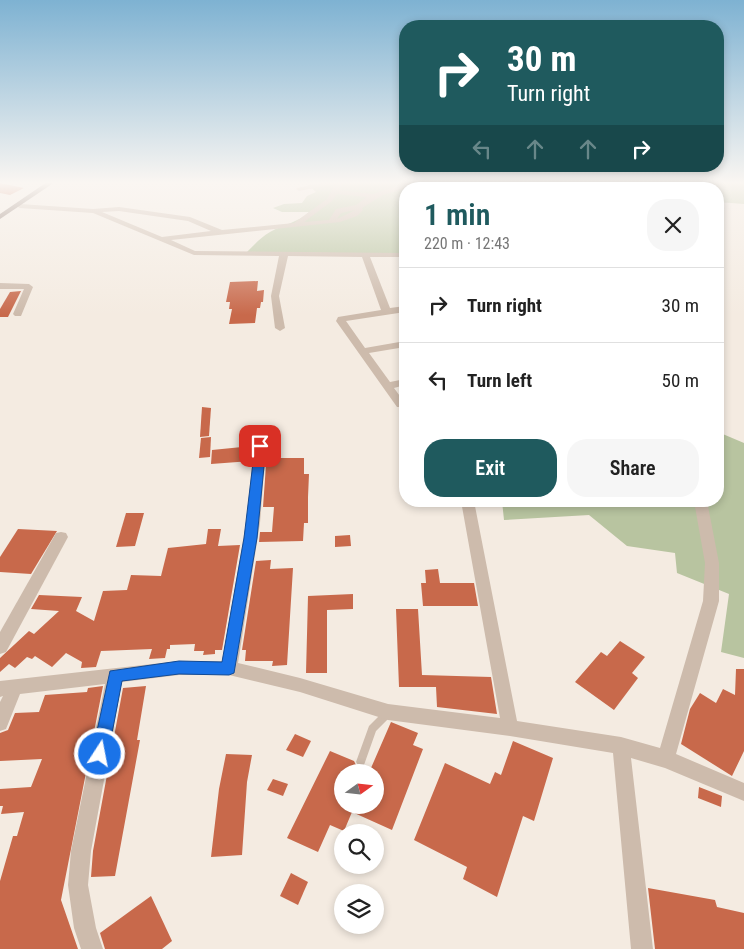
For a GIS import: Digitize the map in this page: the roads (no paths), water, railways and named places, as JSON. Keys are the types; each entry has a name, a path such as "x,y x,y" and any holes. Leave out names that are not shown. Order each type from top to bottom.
{"street":[{"path":"129,226 182,250 199,254 399,256"},
{"path":"206,226 221,233"},
{"path":"158,239 293,226"},
{"path":"280,328 275,296 284,254"},
{"path":"365,254 387,312"},
{"path":"0,286 29,287 18,314"},
{"path":"399,310 341,319 343,325 399,402"},
{"path":"363,352 399,345"},
{"path":"386,386 399,383"},
{"path":"229,668 253,523 260,446"},
{"path":"468,507 510,728"},
{"path":"666,759 711,601 712,563 701,507"},
{"path":"0,647 61,537"},
{"path":"0,723 7,688 179,668 229,668 300,685 388,712 510,728 622,746 666,759 744,792"},
{"path":"92,949 85,928 78,885 81,851 115,675"},
{"path":"622,746 642,949"}],"lane":[{"path":"361,762 372,729 388,712"}]}
